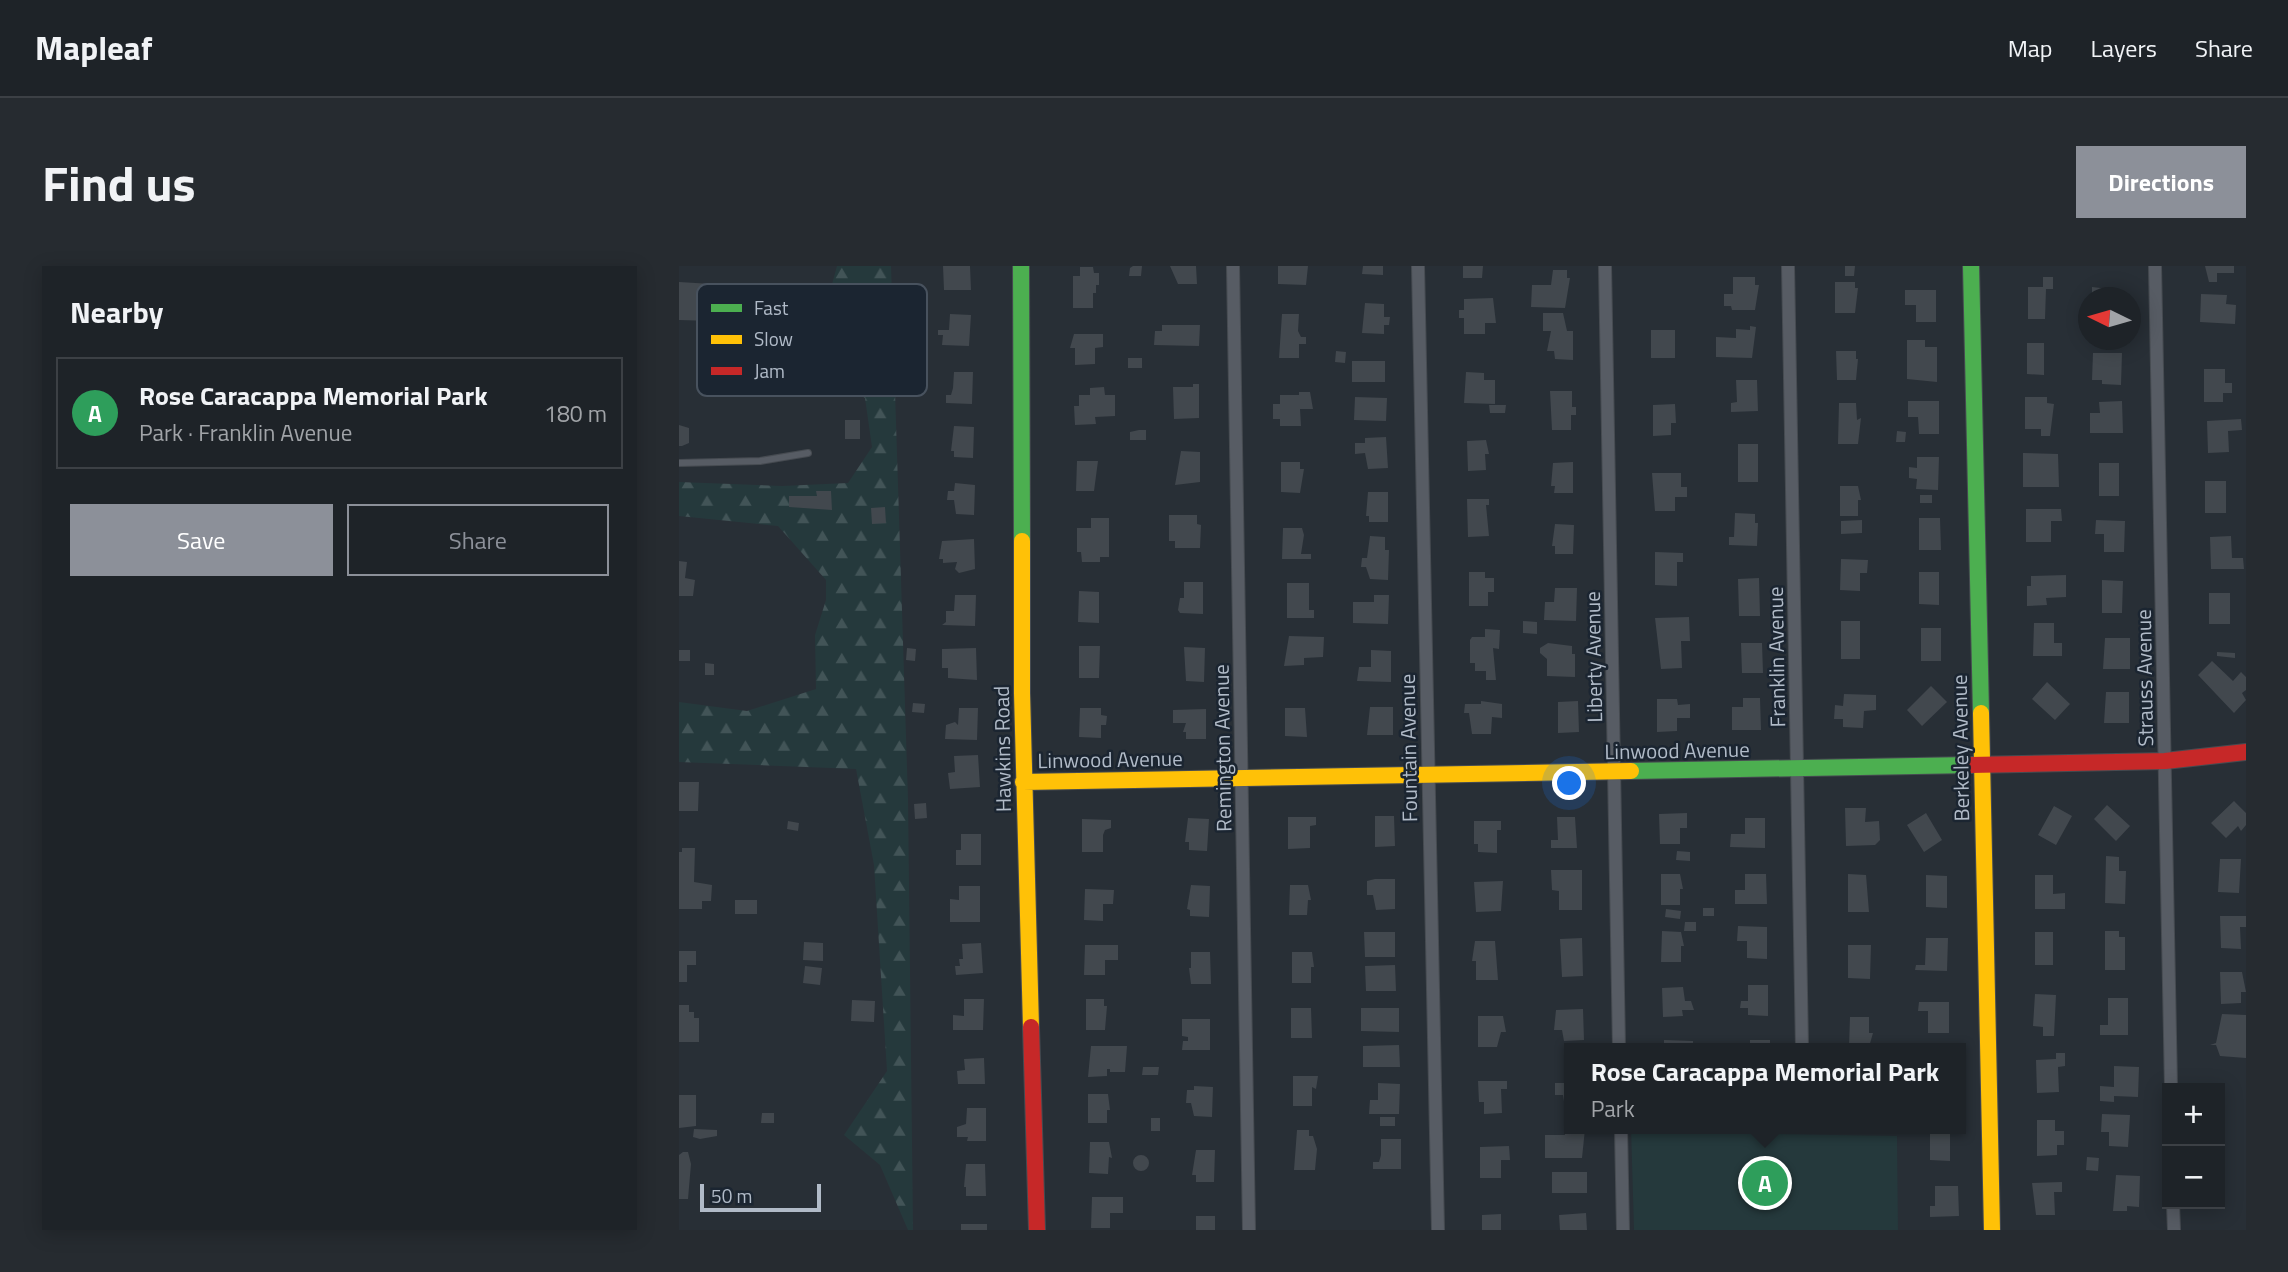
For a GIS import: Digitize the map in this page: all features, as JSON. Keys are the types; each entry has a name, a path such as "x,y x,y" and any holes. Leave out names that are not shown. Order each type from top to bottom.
{"street":[{"name":"Hawkins Road","path":"1021,266 1023,782 1037,1230"},
{"name":"Remington Avenue","path":"1233,266 1249,1230"},
{"name":"Fountain Avenue","path":"1418,266 1438,1230"},
{"name":"Liberty Avenue","path":"1605,266 1619,1043"},
{"name":"Franklin Avenue","path":"1789,266 1802,1043"},
{"name":"Berkeley Avenue","path":"1971,266 1992,1230"},
{"name":"Strauss Avenue","path":"2155,266 2171,1083"},
{"name":"Linwood Avenue","path":"1023,782 2165,761 2246,752"},
{"path":"1621,1134 1623,1230"},
{"path":"2173,1209 2174,1230"}],"lane":[{"path":"679,463 760,461 808,453"}],"green space":[{"path":"837,266 891,266 892,284 832,284"},
{"path":"862,396 895,396 908,799 913,1230 908,1230 880,1165 844,1135 887,1071 874,865 856,769 679,762 679,702 747,711 816,689 815,635 826,600 826,580 778,526 679,516 679,482 782,486 848,483 872,447 865,398"},
{"path":"1631,1134 1897,1136 1898,1230 1634,1230"}],"building":[{"path":"943,266 970,266 971,290 944,290"},
{"path":"1133,266 1142,266 1141,276 1129,276"},
{"path":"1170,266 1196,266 1197,284 1178,284"},
{"path":"1278,266 1308,266 1306,285 1278,284"},
{"path":"1363,266 1383,266 1383,275 1362,274"},
{"path":"1463,266 1483,266 1482,278 1463,278"},
{"path":"1845,266 1855,266 1854,276 1845,276"},
{"path":"2205,266 2234,266 2234,273 2217,273 2217,282 2209,282"},
{"path":"1080,267 1093,267 1094,273 1099,273 1099,285 1096,285 1096,293 1093,293 1093,308 1073,308 1073,276 1080,276"},
{"path":"1553,270 1567,270 1567,278 1570,278 1565,308 1531,307 1532,285 1551,285"},
{"path":"1733,277 1755,277 1755,285 1759,285 1755,310 1732,310 1731,306 1724,306 1724,294 1733,294"},
{"path":"2043,277 2053,277 2053,289 2046,289 2045,319 2028,319 2028,287 2043,287"},
{"path":"679,282 712,284 697,284 697,321 679,320"},
{"path":"1835,282 1855,282 1855,288 1858,288 1855,313 1835,313"},
{"path":"1905,290 1936,290 1936,322 1916,322 1916,305 1905,305"},
{"path":"2201,294 2227,295 2226,304 2236,305 2235,324 2200,322"},
{"path":"1493,298 1496,323 1485,323 1485,334 1464,334 1464,318 1459,318 1459,310 1464,310 1464,299"},
{"path":"1365,303 1384,304 1384,317 1390,317 1389,325 1384,325 1384,334 1362,333"},
{"path":"1543,313 1563,313 1567,331 1573,331 1573,360 1555,359 1554,351 1547,351 1551,331 1543,331"},
{"path":"950,314 971,315 969,346 942,345 943,335 938,335 938,330 949,330"},
{"path":"1282,314 1299,314 1298,331 1301,337 1306,337 1306,344 1299,344 1299,358 1279,358"},
{"path":"1162,325 1200,325 1199,346 1154,345 1155,331 1162,331"},
{"path":"1750,326 1756,327 1752,358 1716,357 1716,337 1736,338 1736,329 1750,330"},
{"path":"1651,330 1675,330 1675,358 1651,358"},
{"path":"1074,334 1103,334 1103,347 1095,348 1095,364 1075,365 1075,348 1070,348"},
{"path":"1907,340 1925,340 1925,347 1937,347 1937,382 1907,379"},
{"path":"2027,343 2044,343 2044,375 2027,374"},
{"path":"1336,351 1346,352 1345,363 1335,362"},
{"path":"1836,351 1856,351 1856,380 1837,380"},
{"path":"2093,353 2122,353 2121,385 2102,384 2102,380 2092,380"},
{"path":"1128,358 1142,358 1142,368 1128,368"},
{"path":"1352,361 1385,361 1385,382 1352,382"},
{"path":"2204,369 2225,369 2225,383 2232,383 2232,393 2223,393 2223,402 2204,402"},
{"path":"954,372 973,372 972,404 946,403 946,395 951,395 953,388"},
{"path":"1466,372 1484,373 1484,380 1495,380 1495,404 1464,403"},
{"path":"1736,380 1757,380 1758,411 1731,412 1731,403 1737,402"},
{"path":"1193,384 1199,384 1199,418 1174,419 1173,387 1193,387"},
{"path":"1104,387 1105,395 1115,395 1115,416 1095,417 1096,424 1075,425 1074,406 1079,406 1079,395 1090,395 1090,388"},
{"path":"1550,391 1572,391 1572,407 1576,407 1576,415 1571,415 1571,430 1552,430"},
{"path":"1299,392 1310,392 1313,409 1300,409 1301,426 1280,426 1280,419 1273,419 1273,404 1280,404 1280,395 1299,395"},
{"path":"1355,397 1387,398 1386,421 1354,420"},
{"path":"2025,397 2047,397 2047,403 2054,404 2050,436 2041,436 2041,429 2025,429"},
{"path":"1908,401 1939,401 1939,434 1919,434 1918,417 1908,417"},
{"path":"2122,401 2123,433 2090,433 2090,413 2100,413 2099,402"},
{"path":"1839,403 1856,403 1857,420 1861,418 1858,444 1838,444"},
{"path":"1675,404 1676,423 1671,423 1671,435 1653,436 1653,405"},
{"path":"1489,405 1506,405 1505,413 1490,413"},
{"path":"2241,419 2242,430 2228,431 2229,452 2208,453 2207,421"},
{"path":"845,420 860,420 860,439 845,439"},
{"path":"679,425 689,428 689,443 682,446 679,446"},
{"path":"954,426 974,427 973,458 954,457 954,451 951,451"},
{"path":"1146,430 1146,440 1130,440 1130,432"},
{"path":"1897,431 1906,432 1905,442 1896,442"},
{"path":"1386,437 1388,468 1368,469 1365,453 1355,454 1355,443 1365,443 1365,438"},
{"path":"1486,440 1489,454 1485,454 1486,470 1468,471 1467,441"},
{"path":"1738,444 1758,444 1758,482 1738,482"},
{"path":"1181,451 1200,452 1200,482 1175,485"},
{"path":"2023,453 2058,454 2059,487 2023,487"},
{"path":"1917,457 1939,457 1938,490 1916,489 1917,479 1909,478 1909,467 1917,468"},
{"path":"1077,461 1098,461 1094,491 1076,491"},
{"path":"1281,462 1300,462 1300,469 1304,469 1300,493 1281,492"},
{"path":"1573,462 1573,493 1554,493 1555,486 1551,486 1553,463"},
{"path":"2099,463 2119,463 2119,496 2099,496"},
{"path":"1652,473 1681,473 1681,487 1687,487 1687,497 1675,497 1675,511 1655,511"},
{"path":"2205,481 2226,481 2226,513 2205,513"},
{"path":"955,483 975,485 974,515 956,514 954,500 947,500 948,491 954,491"},
{"path":"1840,486 1858,486 1861,500 1858,500 1858,516 1840,516"},
{"path":"816,491 831,491 832,510 789,507 789,496 817,496"},
{"path":"1368,492 1388,492 1388,522 1369,522 1369,516 1366,516"},
{"path":"1920,495 1932,495 1932,503 1920,503"},
{"path":"1467,499 1489,499 1489,505 1486,505 1489,536 1468,537"},
{"path":"885,507 886,523 872,524 871,508"},
{"path":"2026,509 2061,509 2062,521 2051,521 2051,542 2026,542"},
{"path":"1735,513 1755,514 1755,523 1758,523 1757,546 1729,545 1729,537 1734,537"},
{"path":"1169,515 1197,515 1197,524 1201,525 1200,548 1175,548 1175,541 1169,541"},
{"path":"1091,518 1109,518 1109,557 1100,557 1100,562 1082,562 1081,552 1077,552 1077,528 1091,528"},
{"path":"1919,518 1940,518 1941,550 1919,550"},
{"path":"1862,520 1862,533 1841,534 1841,521"},
{"path":"2096,520 2125,521 2124,552 2104,552 2104,534 2095,534"},
{"path":"1555,524 1574,525 1573,554 1555,554 1555,546 1552,546"},
{"path":"1283,528 1302,528 1304,535 1301,554 1311,554 1311,559 1282,559"},
{"path":"1370,536 1385,537 1385,550 1389,550 1388,580 1370,579 1366,567 1361,567 1362,558 1367,558"},
{"path":"2231,536 2232,558 2243,558 2244,569 2211,569 2210,537"},
{"path":"974,539 975,569 959,573 955,569 957,562 943,563 943,559 939,559 942,541"},
{"path":"1655,552 1683,553 1683,562 1677,562 1677,586 1655,585"},
{"path":"1841,559 1868,560 1867,573 1860,573 1860,591 1840,590"},
{"path":"679,561 687,562 685,578 695,580 693,596 679,596"},
{"path":"1469,572 1485,572 1485,578 1494,578 1494,592 1488,592 1488,606 1469,606"},
{"path":"1919,572 1939,572 1939,605 1919,604"},
{"path":"2066,575 2066,597 2046,598 2047,605 2027,606 2027,586 2031,586 2031,576"},
{"path":"1759,578 1760,616 1739,616 1738,579"},
{"path":"2102,580 2123,581 2122,613 2102,613"},
{"path":"1184,582 1203,582 1203,614 1180,613 1178,610 1180,598 1184,598"},
{"path":"1287,583 1309,583 1309,610 1314,610 1314,618 1287,618"},
{"path":"1555,588 1577,588 1576,621 1544,620 1545,602 1554,602"},
{"path":"1079,591 1099,592 1099,623 1078,622"},
{"path":"2209,593 2230,593 2230,624 2209,624"},
{"path":"955,595 976,595 975,626 942,625 946,622 946,611 954,611"},
{"path":"1374,595 1389,595 1388,624 1353,623 1353,602 1374,602"},
{"path":"1689,617 1690,641 1681,641 1682,668 1661,669 1655,618"},
{"path":"1523,621 1537,622 1537,634 1523,633"},
{"path":"1841,621 1860,621 1860,659 1841,659"},
{"path":"2034,623 2054,623 2054,643 2062,643 2062,656 2033,656"},
{"path":"1921,628 1941,628 1941,661 1921,661"},
{"path":"1485,629 1500,630 1499,649 1493,648 1496,680 1486,680 1486,671 1475,671 1475,663 1470,663 1470,640 1472,637 1485,637"},
{"path":"1289,636 1324,637 1323,657 1304,658 1304,665 1284,666"},
{"path":"2105,638 2130,638 2130,669 2103,669"},
{"path":"1548,643 1572,646 1572,654 1575,654 1575,677 1547,676 1547,659 1540,653 1540,648"},
{"path":"1741,643 1762,643 1763,673 1742,673"},
{"path":"1079,646 1100,646 1099,678 1079,678"},
{"path":"1184,647 1205,648 1204,682 1186,681"},
{"path":"907,648 916,649 915,661 906,660"},
{"path":"976,648 977,680 948,678 948,668 942,668 942,649"},
{"path":"679,650 690,650 690,661 679,661"},
{"path":"1371,650 1391,651 1391,682 1357,681 1359,667 1371,667"},
{"path":"2217,652 2235,653 2235,658 2217,656"},
{"path":"2212,661 2233,681 2241,672 2246,677 2246,690 2242,693 2246,700 2234,713 2198,675"},
{"path":"705,663 714,664 714,675 705,675"},
{"path":"2047,682 2070,704 2055,720 2032,699"},
{"path":"1931,686 1947,702 1922,726 1907,710"},
{"path":"2106,692 2129,692 2129,723 2104,723"},
{"path":"1844,694 1876,695 1876,710 1864,711 1863,728 1843,727 1843,719 1834,719 1835,705 1843,706"},
{"path":"1743,698 1760,698 1761,730 1732,730 1732,707 1743,707"},
{"path":"1657,699 1677,699 1678,705 1690,704 1690,718 1677,718 1677,731 1657,732"},
{"path":"1481,701 1502,704 1502,718 1492,717 1491,734 1472,734 1469,713 1464,713 1465,704 1481,704"},
{"path":"1578,701 1579,732 1558,733 1558,702"},
{"path":"913,703 925,704 924,713 912,712"},
{"path":"1370,707 1393,707 1393,735 1367,735"},
{"path":"959,708 978,708 977,740 945,739 946,725 955,722 958,725"},
{"path":"1080,708 1101,708 1101,715 1107,716 1106,725 1101,725 1101,738 1079,737"},
{"path":"1285,708 1305,708 1307,737 1285,736"},
{"path":"1206,709 1206,739 1186,739 1186,732 1183,732 1186,723 1173,723 1173,710"},
{"path":"978,755 980,787 950,789 948,773 955,772 954,756"},
{"path":"679,782 699,782 698,811 679,811"},
{"path":"2234,801 2246,813 2246,825 2241,831 2238,826 2226,838 2211,823"},
{"path":"926,803 927,818 915,819 914,804"},
{"path":"2107,805 2130,826 2116,841 2094,819"},
{"path":"2054,806 2072,816 2056,845 2038,835"},
{"path":"1845,808 1866,808 1865,822 1879,821 1880,840 1875,845 1846,846"},
{"path":"1687,813 1687,828 1680,828 1680,844 1660,844 1659,814"},
{"path":"1926,813 1942,840 1924,852 1907,825"},
{"path":"1375,816 1394,816 1395,846 1375,847"},
{"path":"1288,817 1316,817 1316,825 1310,826 1310,848 1288,849"},
{"path":"1557,817 1575,817 1577,848 1551,848 1551,840 1558,840"},
{"path":"1188,818 1209,819 1207,851 1189,850 1189,842 1185,842"},
{"path":"1745,818 1765,818 1765,848 1730,847 1731,834 1745,834"},
{"path":"1082,819 1111,820 1111,828 1105,830 1103,835 1103,852 1082,852"},
{"path":"788,821 799,823 798,831 787,829"},
{"path":"1474,821 1501,821 1501,830 1497,830 1497,853 1478,852 1478,844 1474,844"},
{"path":"961,834 981,834 981,865 956,865 956,850 961,850"},
{"path":"682,848 695,848 694,882 712,885 711,901 702,901 702,909 679,909 679,852 682,852"},
{"path":"1677,851 1690,852 1690,861 1676,860"},
{"path":"2106,856 2119,857 2119,871 2126,871 2125,904 2105,903"},
{"path":"2220,859 2241,859 2239,893 2218,892"},
{"path":"1551,870 1582,870 1582,910 1559,910 1559,891 1552,890"},
{"path":"1661,874 1680,874 1683,889 1680,889 1680,905 1661,905"},
{"path":"1745,874 1766,874 1767,904 1735,904 1735,890 1745,890"},
{"path":"1848,874 1866,875 1869,912 1848,912"},
{"path":"1926,875 1947,876 1947,908 1926,907"},
{"path":"2035,875 2053,875 2053,894 2065,893 2065,909 2035,909"},
{"path":"1395,879 1395,909 1376,910 1373,895 1367,895 1367,881"},
{"path":"1503,881 1501,911 1476,912 1474,882"},
{"path":"1191,885 1210,886 1209,917 1190,916 1190,910 1187,909"},
{"path":"1290,885 1308,885 1311,900 1308,900 1307,915 1289,915"},
{"path":"959,886 980,886 980,922 950,922 950,899 959,900"},
{"path":"1085,889 1114,890 1113,904 1103,904 1103,921 1084,920"},
{"path":"735,900 757,900 757,914 735,914"},
{"path":"1703,908 1714,908 1714,916 1703,916"},
{"path":"1666,909 1681,911 1680,919 1665,917"},
{"path":"2220,916 2246,916 2246,927 2240,927 2241,949 2221,948"},
{"path":"1685,922 1696,922 1696,931 1684,931"},
{"path":"1738,926 1767,927 1767,959 1747,958 1747,941 1737,941"},
{"path":"1662,931 1681,932 1684,946 1681,946 1681,962 1661,962"},
{"path":"2105,931 2119,931 2119,937 2125,937 2125,970 2105,970"},
{"path":"1364,932 1395,932 1395,957 1365,957"},
{"path":"2035,932 2053,932 2053,965 2035,965"},
{"path":"1582,938 1583,976 1562,977 1560,939"},
{"path":"1926,938 1948,938 1947,971 1915,970 1916,965 1925,965"},
{"path":"1475,941 1495,941 1498,980 1476,980 1476,961 1472,961"},
{"path":"804,942 823,943 823,961 803,960"},
{"path":"981,943 983,973 956,975 955,966 960,966 959,959 963,959 962,944"},
{"path":"1085,945 1118,945 1118,960 1105,960 1105,975 1084,975"},
{"path":"1848,945 1871,945 1870,979 1848,978"},
{"path":"679,951 696,951 696,965 687,965 687,982 679,982"},
{"path":"1191,952 1210,952 1211,984 1191,984"},
{"path":"1292,952 1312,952 1314,967 1311,967 1311,983 1292,983"},
{"path":"1395,965 1396,991 1366,991 1365,966"},
{"path":"805,966 822,968 820,985 803,983"},
{"path":"2220,972 2242,972 2246,992 2241,992 2241,1003 2221,1004"},
{"path":"1748,985 1768,985 1768,1016 1748,1015 1748,1008 1740,1008 1741,1001 1748,1001"},
{"path":"1683,987 1685,1001 1691,1001 1694,1010 1682,1010 1683,1016 1663,1017 1662,988"},
{"path":"2035,994 2056,995 2054,1036 2043,1036 2043,1027 2033,1026"},
{"path":"2108,998 2128,998 2128,1035 2100,1035 2100,1025 2108,1025"},
{"path":"964,999 984,999 983,1030 953,1030 953,1015 964,1016"},
{"path":"1086,999 1104,999 1104,1006 1107,1006 1105,1030 1086,1030"},
{"path":"852,1000 875,1001 874,1022 851,1021"},
{"path":"1919,1002 1949,1002 1949,1033 1928,1033 1928,1011 1918,1011"},
{"path":"679,1005 689,1005 689,1012 694,1012 694,1018 699,1018 699,1042 679,1042"},
{"path":"1291,1008 1311,1008 1312,1038 1291,1038"},
{"path":"1361,1008 1399,1008 1399,1032 1361,1031"},
{"path":"1583,1009 1584,1040 1564,1041 1562,1030 1554,1030 1556,1010"},
{"path":"2222,1014 2246,1015 2246,1058 2220,1056 2216,1045 2210,1045 2216,1043"},
{"path":"1478,1016 1503,1016 1506,1032 1501,1032 1497,1047 1478,1047"},
{"path":"1850,1017 1869,1017 1869,1033 1873,1033 1870,1043 1849,1043"},
{"path":"1182,1019 1210,1019 1210,1050 1182,1050 1183,1041 1188,1041 1188,1037 1182,1036"},
{"path":"1664,1040 1693,1041 1693,1043 1664,1043"},
{"path":"1750,1040 1770,1040 1770,1043 1750,1043"},
{"path":"1399,1045 1400,1067 1363,1067 1363,1046"},
{"path":"1091,1046 1127,1046 1125,1072 1110,1072 1110,1069 1107,1069 1107,1076 1088,1077"},
{"path":"2056,1053 2065,1053 2065,1066 2058,1067 2059,1092 2037,1093 2036,1060 2056,1059"},
{"path":"984,1058 985,1084 958,1084 957,1071 965,1070 964,1059"},
{"path":"2114,1066 2139,1067 2138,1097 2114,1096 2114,1102 2100,1101 2100,1086 2114,1087"},
{"path":"1143,1067 1159,1067 1158,1075 1142,1075"},
{"path":"1293,1076 1318,1076 1316,1089 1312,1087 1312,1106 1293,1106"},
{"path":"1478,1081 1507,1081 1507,1089 1501,1089 1502,1113 1484,1114 1484,1102 1479,1102"},
{"path":"1378,1083 1400,1084 1399,1114 1369,1114 1370,1100 1378,1100"},
{"path":"1555,1083 1564,1083 1564,1102 1563,1095 1555,1095"},
{"path":"1194,1086 1213,1087 1212,1117 1194,1116 1191,1103 1186,1103 1187,1090 1194,1090"},
{"path":"1088,1094 1108,1094 1110,1110 1107,1110 1107,1123 1088,1123"},
{"path":"679,1095 696,1095 696,1126 679,1128"},
{"path":"967,1108 986,1108 986,1141 967,1141 968,1137 957,1137 957,1127 966,1124"},
{"path":"762,1113 774,1113 774,1123 761,1123"},
{"path":"2102,1114 2130,1115 2128,1147 2109,1146 2109,1132 2101,1132"},
{"path":"1380,1117 1395,1117 1395,1126 1380,1126"},
{"path":"1151,1118 1160,1118 1160,1131 1151,1131"},
{"path":"2037,1120 2055,1120 2055,1131 2064,1131 2064,1145 2057,1145 2057,1155 2037,1156"},
{"path":"694,1129 717,1130 717,1136 700,1139 693,1137"},
{"path":"1297,1130 1309,1130 1309,1136 1313,1136 1317,1149 1315,1170 1294,1170"},
{"path":"1584,1134 1582,1158 1545,1158 1545,1135"},
{"path":"1930,1134 1950,1134 1950,1161 1930,1160"},
{"path":"1381,1139 1401,1139 1401,1169 1373,1169 1373,1162 1379,1162 1381,1155"},
{"path":"1090,1142 1109,1142 1112,1158 1109,1157 1108,1174 1089,1173"},
{"path":"1509,1146 1510,1160 1501,1160 1501,1178 1480,1178 1480,1147"},
{"path":"1196,1150 1215,1150 1214,1182 1196,1182 1196,1175 1192,1175"},
{"path":"688,1152 691,1164 688,1199 679,1199 679,1155"},
{"path":"1138,1155 1144,1155 1149,1163 1147,1169 1138,1171 1133,1166 1133,1160"},
{"path":"2087,1157 2099,1158 2098,1171 2086,1170"},
{"path":"966,1164 985,1164 986,1196 966,1196"},
{"path":"1552,1172 1587,1172 1587,1193 1552,1193"},
{"path":"2116,1175 2140,1176 2139,1207 2127,1206 2127,1211 2113,1211"},
{"path":"2062,1182 2062,1192 2054,1192 2055,1215 2036,1215 2032,1183"},
{"path":"1935,1186 1958,1186 1959,1216 1930,1217 1930,1206 1935,1206"},
{"path":"1092,1197 1123,1197 1123,1213 1110,1213 1110,1228 1091,1228"},
{"path":"1586,1213 1587,1230 1560,1230 1559,1215"},
{"path":"1501,1214 1501,1230 1482,1230 1482,1215"},
{"path":"1196,1216 1215,1216 1215,1230 1196,1230"},
{"path":"961,1224 987,1224 987,1230 961,1230"}],"traffic: fast":[{"path":"1021,266 1022,541"},
{"path":"1971,266 1981,713"},
{"path":"1631,771 1970,765"}],"traffic: slow":[{"path":"1022,541 1022,693 1031,1027"},
{"path":"1981,713 1992,1230"},
{"path":"1023,782 1631,771"}],"traffic: jam":[{"path":"1970,765 2165,761 2246,752"},
{"path":"1031,1027 1037,1230"}],"place":[{"name":"Rose Caracappa Memorial Park","path":"1765,1183"}]}
